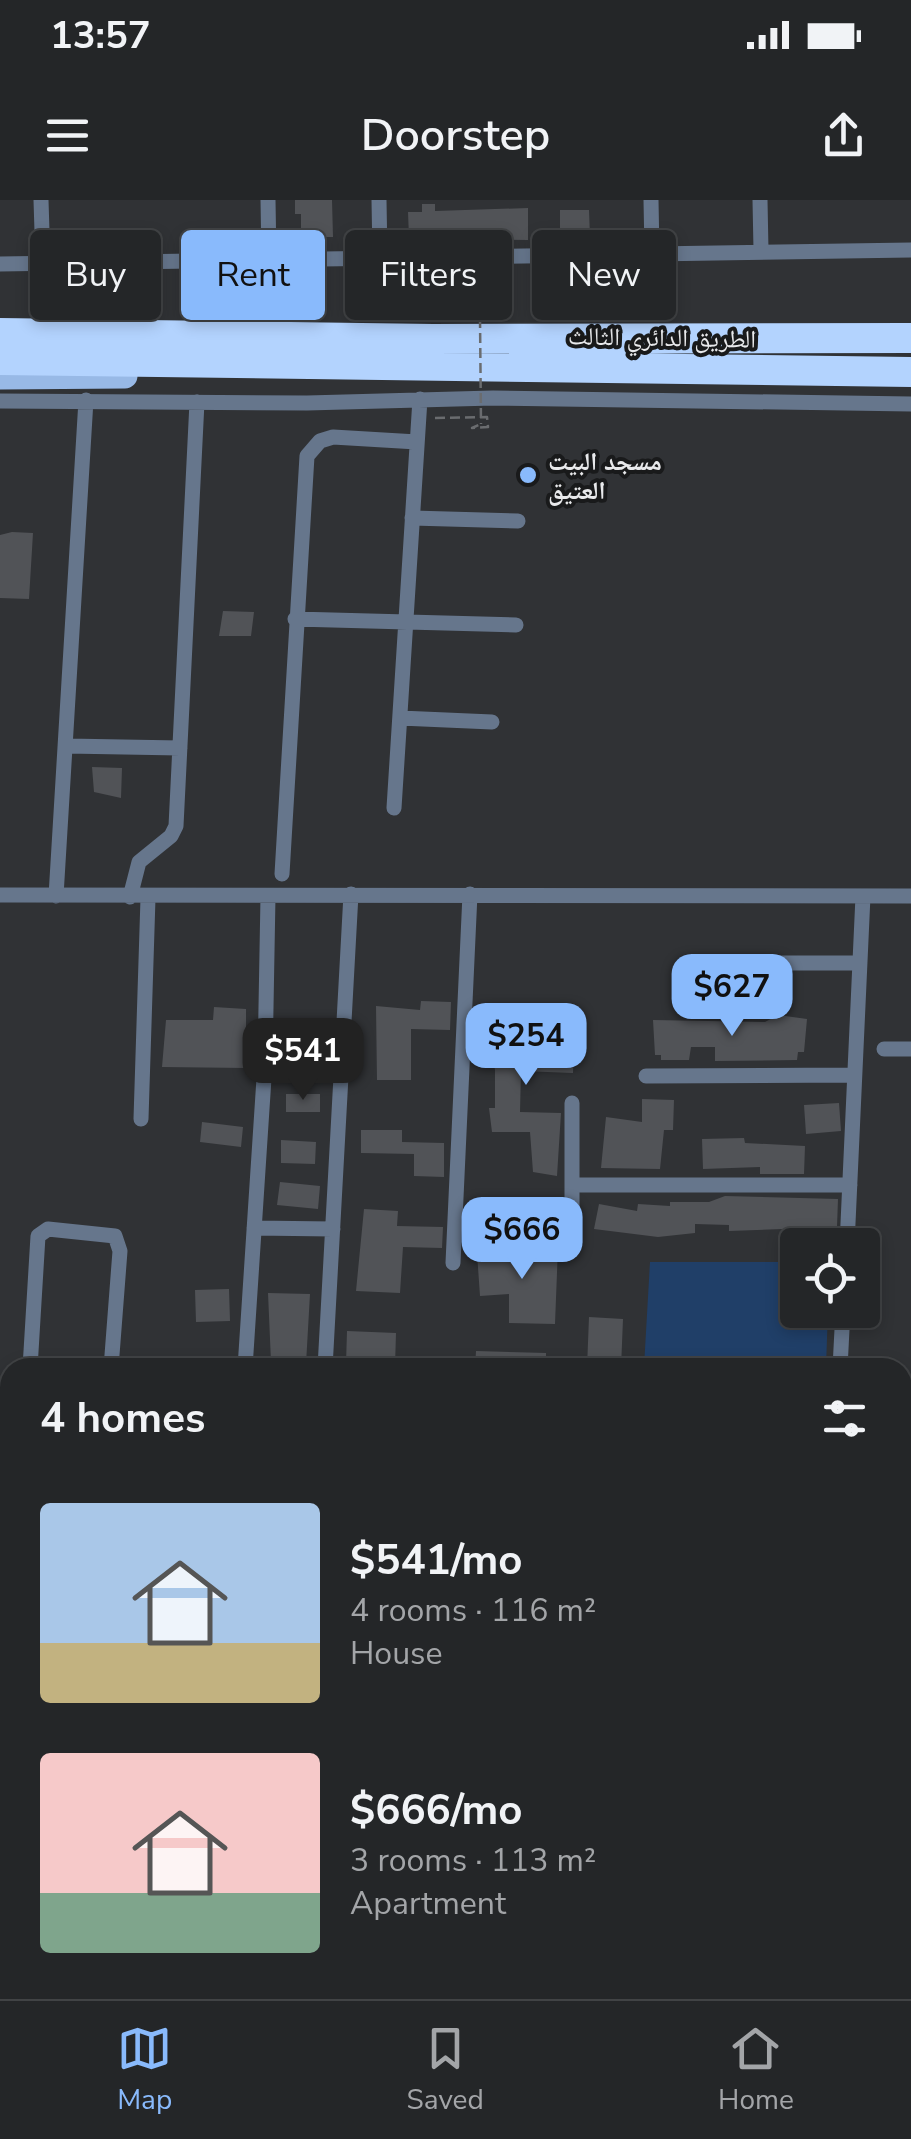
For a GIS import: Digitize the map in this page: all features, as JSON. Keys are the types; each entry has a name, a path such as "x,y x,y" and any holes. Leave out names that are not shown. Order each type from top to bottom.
{"highway":[{"name":"الطريق الدائري الثالث","path":"0,333 911,338"},
{"name":"الطريق الدائري الثالث","path":"0,360 412,362 911,372"}],"main road":[{"path":"0,322 298,337"},
{"path":"0,377 200,375 412,362"}],"street":[{"path":"41,200 42,230"},
{"path":"268,200 269,230"},
{"path":"379,200 380,230"},
{"path":"651,200 652,230"},
{"path":"760,200 761,250"},
{"path":"676,252 911,250"},
{"path":"0,264 30,264"},
{"path":"394,808 420,399"},
{"path":"0,401 420,399 911,404"},
{"path":"56,896 86,400"},
{"path":"130,897 139,862 174,831 197,402"},
{"path":"282,874 295,619 310,450 332,437 417,442"},
{"path":"412,518 518,521"},
{"path":"295,619 516,625"},
{"path":"400,718 492,722"},
{"path":"67,746 180,748"},
{"path":"326,1358 351,894"},
{"path":"454,1264 470,894"},
{"path":"0,895 911,896"},
{"path":"246,1358 265,1063 268,896"},
{"path":"848,1228 863,896"},
{"path":"140,1119 148,898"},
{"path":"687,963 860,963"},
{"path":"884,1049 911,1049"},
{"path":"265,1063 342,1066"},
{"path":"646,1076 854,1075"},
{"path":"572,1103 572,1226"},
{"path":"572,1185 850,1185"},
{"path":"31,1358 38,1236 48,1228 115,1236 120,1251 112,1358"},
{"path":"254,1228 334,1228"},
{"path":"841,1358 842,1328"}],"path":[{"path":"418,418 480,417 488,417 488,427 472,428 480,424 480,417 480,320"}],"shaded area":[{"path":"650,1262 780,1262 780,1328 827,1328 826,1358 645,1358"}],"building":[{"path":"295,200 332,200 333,237 325,237 325,230 301,230 301,214 295,214"},
{"path":"422,204 435,204 435,211 528,208 528,240 512,240 512,230 409,230 408,212 422,212"},
{"path":"560,210 589,210 590,230 560,230"},
{"path":"33,533 29,599 0,598 0,535"},
{"path":"223,611 254,612 251,636 219,636"},
{"path":"92,767 122,768 121,798 94,792"},
{"path":"421,1001 451,1002 450,1030 411,1029 411,1080 377,1080 376,1006 420,1010"},
{"path":"214,1007 246,1009 246,1068 162,1067 166,1020 213,1020"},
{"path":"778,1015 807,1019 804,1052 798,1052 797,1060 715,1061 715,1047 691,1047 689,1060 661,1060 661,1055 655,1055 653,1020 765,1022"},
{"path":"485,1016 518,1020 518,1026 526,1029 526,1040 574,1045 573,1073 521,1071 520,1112 561,1113 557,1176 533,1172 530,1132 492,1132 489,1108 495,1108 495,1070"},
{"path":"286,1094 320,1094 320,1112 286,1112"},
{"path":"642,1099 674,1100 673,1130 664,1130 660,1169 601,1168 606,1117 642,1122"},
{"path":"839,1103 841,1131 806,1134 804,1105"},
{"path":"202,1122 243,1127 241,1147 200,1142"},
{"path":"361,1130 402,1130 402,1142 444,1143 444,1177 414,1176 414,1154 361,1153"},
{"path":"744,1138 745,1143 805,1146 804,1174 760,1174 760,1167 703,1169 702,1139"},
{"path":"281,1140 316,1142 315,1164 281,1163"},
{"path":"280,1182 320,1186 318,1209 277,1205"},
{"path":"725,1196 838,1199 837,1227 729,1231 729,1225 695,1224 695,1233 658,1237 594,1229 599,1204 637,1211 638,1204 709,1202"},
{"path":"364,1209 398,1211 397,1226 443,1227 442,1248 403,1247 400,1293 356,1291"},
{"path":"558,1247 555,1324 509,1323 509,1294 480,1296 477,1253"},
{"path":"229,1289 230,1321 196,1322 195,1290"},
{"path":"268,1293 310,1294 306,1358 271,1358"},
{"path":"589,1317 623,1319 621,1358 587,1358"},
{"path":"347,1331 396,1333 395,1358 346,1358"},
{"path":"476,1351 546,1353 546,1358 476,1358"}],"place":[{"name":"مسجد البيت العتيق","path":"528,475"}]}
